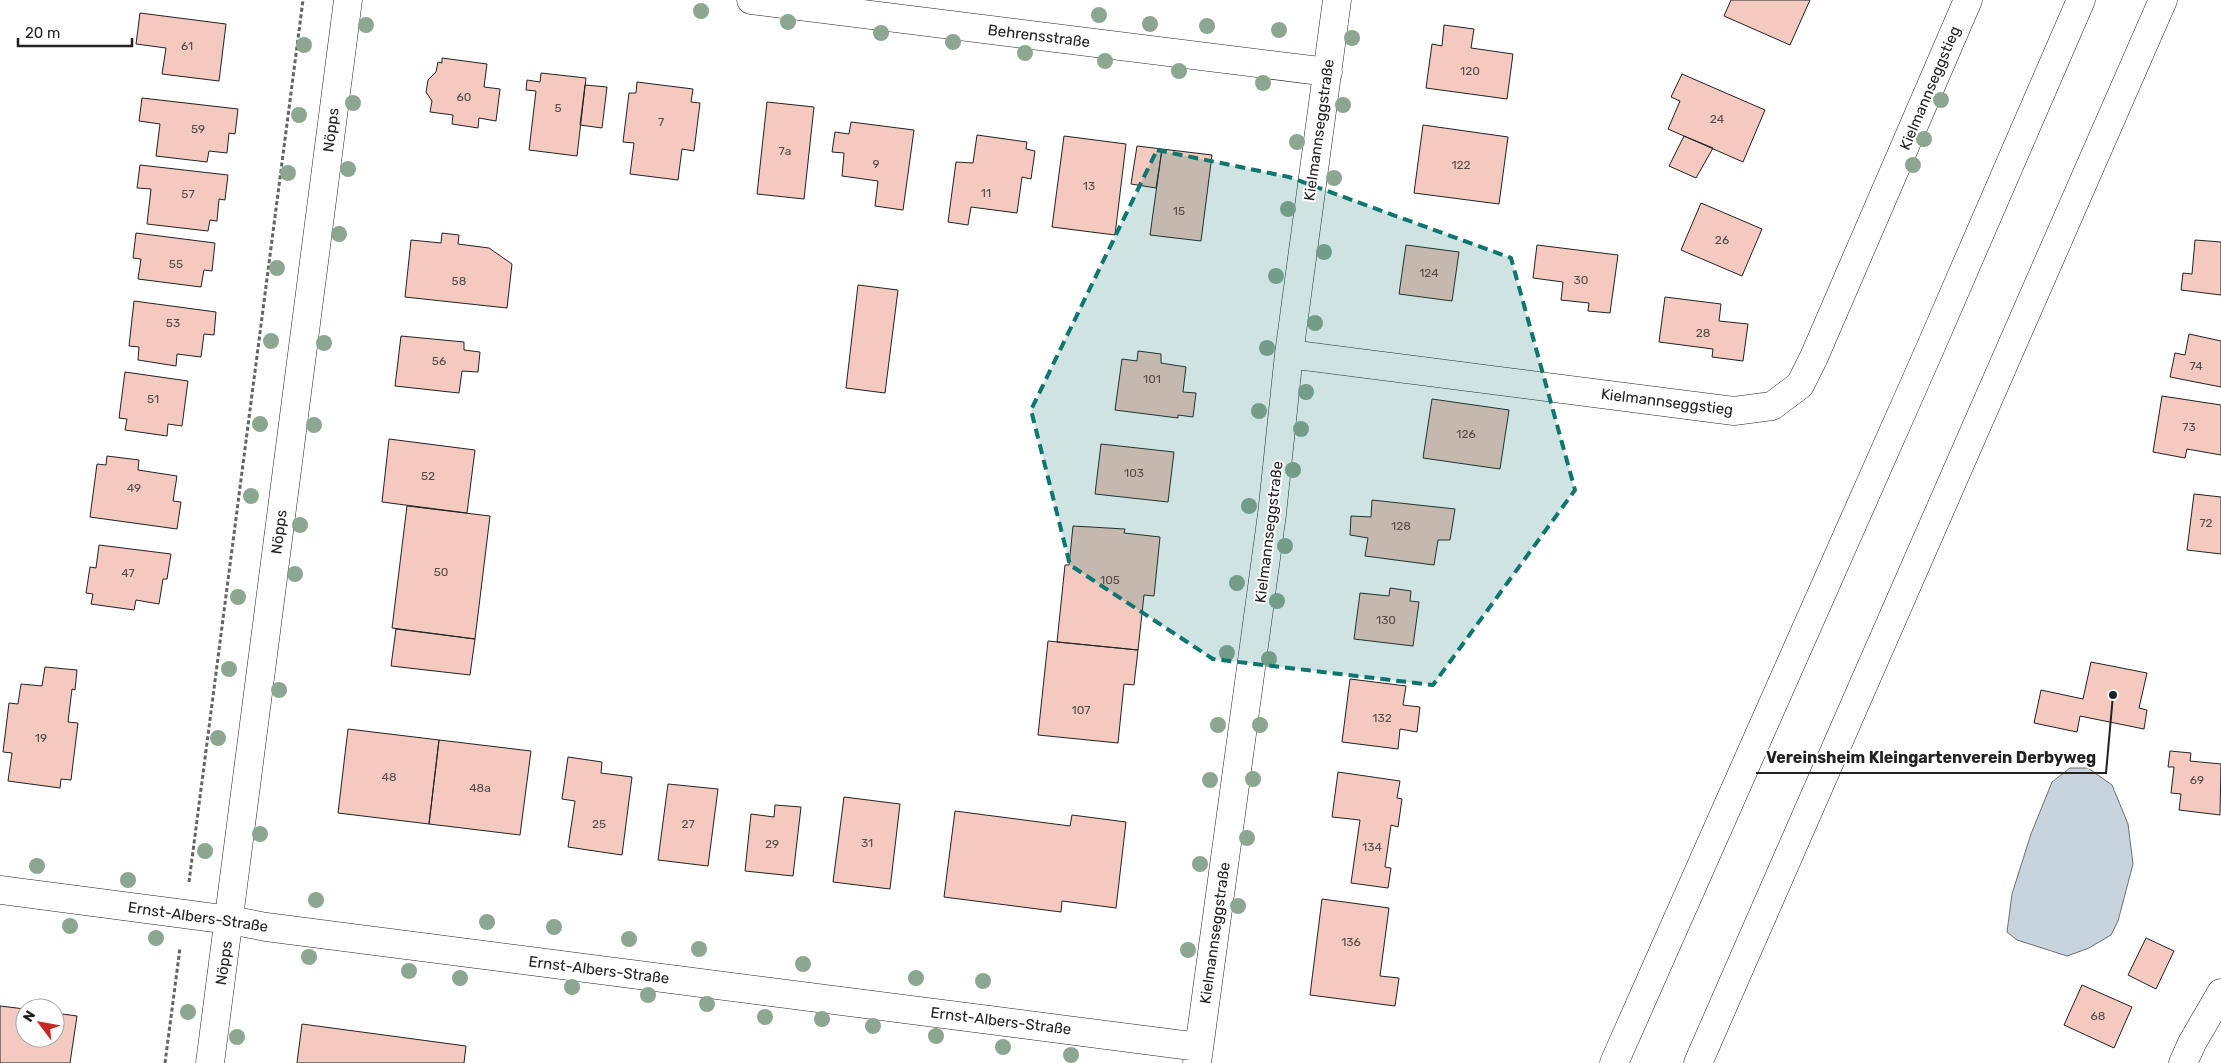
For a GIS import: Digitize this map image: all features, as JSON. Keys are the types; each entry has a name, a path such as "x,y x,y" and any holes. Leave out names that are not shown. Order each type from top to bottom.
{"main road":[{"name":"Nöpps","path":"210,1063 348,0"},
{"name":"Behrensstraße","path":"751,0 1328,72"},
{"name":"Kielmannseggstraße","path":"1198,1055 1272,514 1289,354 1337,0"},
{"name":"Kielmannseggstieg","path":"1289,354 1734,411 1772,406 1800,386 1814,357 1968,0"},
{"path":"1614,1063 1926,360 2082,0"},
{"path":"1698,1063 2164,0"},
{"name":"Ernst-Albers-Straße","path":"0,890 230,920 266,927 1198,1055"},
{"path":"2183,1063 2192,1043 2221,993"}],"path":[{"path":"165,1063 303,0"}],"highlighted area":[{"path":"1157,150 1289,177 1511,258 1575,490 1433,685 1213,659 1070,565 1031,410"}],"shaded area":[{"path":"2070,768 2088,768 2112,785 2128,824 2133,864 2118,921 2111,935 2089,948 2067,956 2017,940 2007,932 2012,894 2031,834 2052,782"}],"building":[{"path":"1731,0 1810,0 1790,45 1724,16"},
{"path":"140,13 226,24 219,81 162,74 166,48 136,44"},
{"path":"1444,25 1474,29 1471,48 1513,54 1507,99 1426,88 1432,44 1442,46"},
{"path":"442,58 487,64 484,87 500,89 496,121 479,118 478,128 452,124 453,115 430,112 432,101 426,92 428,80 436,72 438,62 442,63"},
{"path":"541,73 586,78 577,156 529,150 536,91 526,90 527,80 540,82"},
{"path":"1682,74 1765,110 1743,162 1668,129 1680,101 1671,97"},
{"path":"637,82 693,89 691,102 700,103 694,151 682,149 678,180 630,174 634,143 623,142 629,93 636,93"},
{"path":"585,85 607,87 602,128 580,125"},
{"path":"142,98 238,109 235,134 229,133 227,153 209,151 207,162 156,156 160,124 139,121"},
{"path":"767,102 814,107 804,199 757,194"},
{"path":"851,122 914,130 903,210 875,206 878,181 842,176 844,153 832,152 835,132 849,134"},
{"path":"1423,125 1508,137 1499,204 1414,193"},
{"path":"977,135 1027,142 1026,149 1035,151 1031,179 1022,177 1017,213 971,207 968,225 948,222 956,162 973,163"},
{"path":"1064,136 1126,144 1115,235 1052,227"},
{"path":"1684,136 1713,148 1696,178 1669,166"},
{"path":"1137,146 1162,149 1156,188 1131,184"},
{"path":"1162,149 1212,155 1201,241 1150,235"},
{"path":"140,165 228,175 225,200 219,199 217,221 210,220 208,231 147,224 151,189 137,188"},
{"path":"1701,203 1762,229 1742,276 1681,250"},
{"path":"136,233 215,243 212,271 204,270 201,287 138,279 141,259 133,258"},
{"path":"442,233 459,235 458,244 489,248 512,264 507,308 405,297 411,240 441,243"},
{"path":"2195,240 2221,242 2221,295 2181,290 2183,273 2192,274"},
{"path":"1406,245 1459,252 1452,301 1399,294"},
{"path":"1537,245 1618,255 1610,313 1588,311 1589,303 1561,300 1563,282 1533,278"},
{"path":"858,285 898,290 885,393 846,388"},
{"path":"1665,297 1721,304 1719,321 1748,324 1743,361 1712,357 1713,349 1659,342"},
{"path":"134,301 216,312 214,335 204,334 201,357 177,354 176,366 138,360 139,347 129,346"},
{"path":"2189,334 2221,341 2221,387 2170,377 2175,353 2185,355"},
{"path":"401,336 464,342 464,350 480,352 478,372 462,371 459,393 395,386"},
{"path":"1138,351 1161,354 1161,363 1186,367 1183,392 1196,393 1193,417 1178,415 1178,418 1115,410 1122,359 1137,361"},
{"path":"125,372 188,381 182,426 168,424 167,436 125,430 127,419 119,418"},
{"path":"2162,396 2221,405 2221,455 2187,449 2185,458 2153,452"},
{"path":"1432,399 1509,410 1500,469 1423,458"},
{"path":"389,439 475,450 467,513 382,502"},
{"path":"1101,444 1174,452 1168,502 1095,494"},
{"path":"107,456 139,460 138,470 177,476 173,501 181,502 177,529 90,517 97,464 106,465"},
{"path":"2194,494 2221,497 2221,554 2187,550"},
{"path":"1372,500 1455,509 1450,540 1438,540 1434,565 1365,556 1368,538 1350,535 1351,516 1371,517"},
{"path":"407,506 490,516 475,639 392,628"},
{"path":"1073,526 1125,529 1124,533 1160,537 1154,596 1144,595 1138,650 1057,642 1065,565 1069,565"},
{"path":"99,545 171,554 167,579 163,579 159,604 136,600 134,610 91,604 93,594 86,593 90,567 96,568"},
{"path":"1390,588 1411,591 1410,601 1419,602 1413,646 1354,639 1360,593 1389,596"},
{"path":"396,629 475,639 470,675 391,666"},
{"path":"1048,641 1138,650 1134,685 1124,684 1118,743 1038,735"},
{"path":"2091,662 2147,673 2139,708 2147,710 2144,729 2080,716 2077,732 2034,723 2041,690 2083,699"},
{"path":"45,667 77,670 75,690 72,689 68,722 78,723 71,780 61,779 60,788 8,781 12,753 3,752 9,703 18,704 21,684 42,686"},
{"path":"1350,679 1406,686 1403,705 1420,707 1417,732 1400,729 1398,749 1342,742"},
{"path":"348,729 439,740 429,824 338,813"},
{"path":"439,740 531,751 520,835 429,824"},
{"path":"2170,751 2191,753 2190,761 2221,764 2220,815 2179,810 2181,794 2171,793 2174,767 2168,767"},
{"path":"568,757 602,762 601,773 632,777 622,855 568,847 575,801 562,799"},
{"path":"1338,772 1400,781 1397,798 1402,799 1398,827 1391,825 1385,867 1391,868 1388,888 1351,883 1360,820 1332,817"},
{"path":"668,784 718,789 708,866 658,860"},
{"path":"844,797 900,804 890,889 833,882"},
{"path":"775,805 801,807 793,876 745,871 751,814 774,817"},
{"path":"955,811 1070,826 1072,815 1126,822 1116,908 1062,901 1061,912 944,897"},
{"path":"1322,899 1389,908 1380,976 1399,978 1395,1006 1310,995"},
{"path":"2146,938 2174,951 2156,989 2128,975"},
{"path":"2082,985 2132,1007 2114,1048 2064,1025"},
{"path":"0,1006 15,1008 15,1048 65,1048 65,1014 77,1016 70,1063 0,1063"},
{"path":"302,1024 466,1046 464,1063 297,1063"}],"place":[{"name":"Vereinsheim Kleingartenverein Derbyweg","path":"2113,695"}]}
